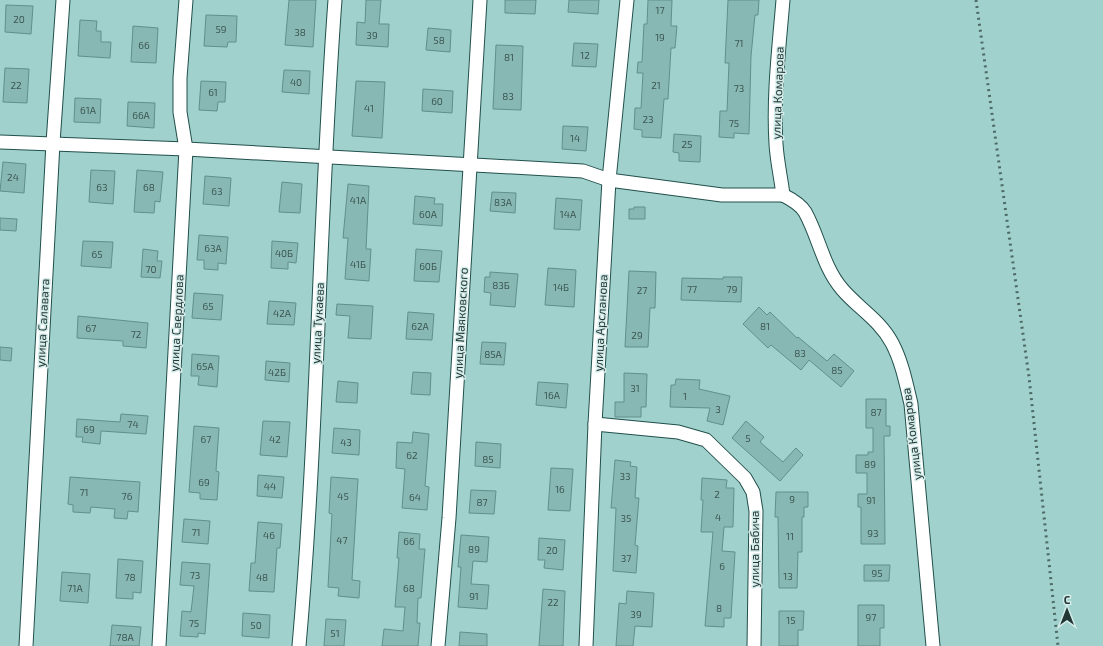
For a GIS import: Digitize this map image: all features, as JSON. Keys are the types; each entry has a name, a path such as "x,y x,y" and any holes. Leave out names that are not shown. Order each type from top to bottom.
{"street":[{"name":"улица Салавата","path":"26,646 53,143 63,0"},
{"name":"улица Свердлова","path":"159,646 186,149 180,112 180,78 186,0"},
{"name":"улица Тукаева","path":"299,646 308,541 325,158 335,0"},
{"name":"улица Маяковского","path":"438,646 449,518 480,0"},
{"name":"улица Арсланова","path":"586,646 595,424 609,180 627,0"},
{"name":"улица Комарова","path":"783,0 776,88 775,122 776,146 784,195 793,200 804,211 826,263 842,289 881,327 892,342 902,365 910,404 933,646"},
{"path":"0,142 186,149 325,158 470,164 583,171 609,180 722,195 784,195"},
{"name":"улица Бабича","path":"595,424 678,432 706,440 745,478 753,492 756,511 754,646"}],"building":[{"path":"289,0 316,0 313,47 285,45"},
{"path":"366,0 381,0 379,24 389,24 388,47 356,45 357,22 365,23"},
{"path":"505,0 536,0 535,14 505,13"},
{"path":"569,0 599,0 598,14 568,12"},
{"path":"648,0 672,0 671,26 677,26 675,48 671,48 668,99 664,99 661,138 642,137 642,130 634,129 635,108 641,108 643,73 637,73 638,62 642,62 644,24 647,24"},
{"path":"728,0 759,0 758,15 755,15 751,56 749,134 734,133 734,138 719,137 720,111 727,111 729,63 725,63"},
{"path":"6,5 33,6 31,34 5,32"},
{"path":"206,15 237,16 236,42 228,42 227,47 204,46"},
{"path":"80,20 97,21 96,31 101,31 101,42 111,42 110,58 78,56"},
{"path":"133,26 158,28 156,63 131,62"},
{"path":"428,28 451,30 450,52 426,50"},
{"path":"574,43 598,44 596,67 572,66"},
{"path":"496,45 523,46 521,110 493,109"},
{"path":"5,68 29,69 27,103 3,102"},
{"path":"284,70 310,71 309,94 282,92"},
{"path":"201,81 226,82 225,102 218,102 217,111 199,110"},
{"path":"356,81 385,82 382,138 352,136"},
{"path":"423,89 453,91 452,113 422,111"},
{"path":"75,98 101,99 100,123 74,122"},
{"path":"128,102 155,103 154,128 127,126"},
{"path":"563,126 588,127 586,151 562,149"},
{"path":"674,134 701,136 700,162 679,161 679,153 673,152"},
{"path":"3,162 26,164 24,193 0,191"},
{"path":"91,170 115,171 113,204 89,202"},
{"path":"137,170 163,172 160,202 155,201 154,213 134,212"},
{"path":"205,176 231,178 229,206 203,204"},
{"path":"282,182 302,184 300,213 279,212"},
{"path":"348,184 369,186 366,249 371,249 369,281 345,279 348,238 343,238"},
{"path":"492,192 516,193 515,213 490,211"},
{"path":"415,196 435,198 434,204 443,204 442,226 413,224"},
{"path":"556,198 582,200 580,230 554,229"},
{"path":"634,207 645,207 645,219 629,219 629,209 634,209"},
{"path":"0,218 17,219 16,231 0,230"},
{"path":"199,235 228,237 226,264 218,263 218,270 204,269 204,260 197,260"},
{"path":"83,241 113,242 111,268 81,266"},
{"path":"272,241 298,243 296,263 288,262 288,269 271,268"},
{"path":"143,249 158,251 157,261 162,261 160,278 141,277"},
{"path":"416,249 442,251 439,282 414,281"},
{"path":"548,268 576,270 574,307 545,305"},
{"path":"629,271 656,272 655,308 650,308 648,347 625,347"},
{"path":"490,272 518,274 515,307 490,305 491,293 484,292 485,277 490,277"},
{"path":"723,277 742,277 741,302 681,300 682,278 723,279"},
{"path":"194,293 223,295 221,320 192,318"},
{"path":"269,301 296,303 294,325 267,324"},
{"path":"337,304 373,306 371,339 348,338 350,316 336,315"},
{"path":"759,307 767,315 770,312 797,338 798,337 827,361 834,354 854,371 841,387 809,360 801,370 771,345 768,348 743,324"},
{"path":"408,312 434,314 432,340 406,339"},
{"path":"78,316 148,323 146,348 123,346 123,341 77,338"},
{"path":"482,342 506,343 504,365 480,364"},
{"path":"0,347 12,348 11,361 0,360"},
{"path":"192,354 219,356 217,387 198,385 199,376 191,376"},
{"path":"266,361 290,363 289,382 265,380"},
{"path":"413,372 431,373 430,395 411,394"},
{"path":"624,373 647,374 646,407 641,407 641,417 615,417 615,402 624,402"},
{"path":"676,379 700,380 699,389 730,396 723,425 707,421 710,408 670,407 671,385 675,385"},
{"path":"338,381 358,383 357,403 336,402"},
{"path":"538,382 568,384 566,408 536,405"},
{"path":"866,399 886,399 886,426 890,426 890,436 884,436 885,544 861,544 861,507 858,507 858,494 867,494 867,473 856,473 856,455 868,455 868,452 873,452 873,428 866,428"},
{"path":"121,414 148,416 146,434 101,431 100,444 82,442 83,437 76,437 77,419 120,422"},
{"path":"263,421 290,422 287,457 260,455"},
{"path":"746,421 764,437 760,442 783,462 796,448 803,455 780,481 732,438"},
{"path":"194,426 219,428 216,471 219,472 217,500 200,499 200,493 189,492"},
{"path":"334,428 360,430 359,455 332,453"},
{"path":"413,432 429,434 425,486 429,487 427,510 402,508 405,469 396,468 397,442 412,443"},
{"path":"476,442 501,444 500,468 475,466"},
{"path":"615,460 631,462 630,466 637,467 635,498 639,498 635,545 638,546 636,573 613,571 616,508 611,508"},
{"path":"551,468 573,469 570,511 548,510"},
{"path":"258,475 284,477 282,498 257,496"},
{"path":"70,477 140,482 138,512 128,511 127,519 114,518 115,509 91,507 90,513 73,512 73,505 68,504"},
{"path":"331,477 358,479 352,580 360,581 359,598 338,596 339,588 328,587 332,514 329,513"},
{"path":"702,478 727,480 726,488 734,488 733,527 724,527 722,551 735,552 731,618 724,618 724,627 705,626 713,532 701,532 703,500 701,500"},
{"path":"471,490 496,491 494,514 469,513"},
{"path":"776,492 808,492 808,507 804,507 804,517 802,517 802,552 798,552 797,588 779,588 778,517 775,517"},
{"path":"184,519 210,521 208,544 182,542"},
{"path":"258,522 282,524 280,548 277,548 274,592 249,591 251,563 255,563"},
{"path":"399,532 420,534 419,549 425,549 421,598 418,598 417,623 420,623 418,646 382,646 384,629 403,631 405,607 395,607 399,558 397,558"},
{"path":"461,535 489,537 487,562 473,561 471,584 489,585 487,609 458,607 461,567 458,567"},
{"path":"539,538 565,540 563,570 544,568 545,560 538,560"},
{"path":"118,559 143,561 141,593 133,592 133,599 116,598"},
{"path":"182,562 210,564 205,634 198,633 198,637 180,636 182,611 191,612 194,586 180,585"},
{"path":"864,565 890,565 889,581 864,581"},
{"path":"62,572 90,574 88,603 60,601"},
{"path":"543,589 565,591 563,646 539,646"},
{"path":"627,591 654,593 652,627 635,626 633,646 616,646 619,603 626,604"},
{"path":"858,605 884,605 884,628 880,628 880,646 858,646"},
{"path":"779,611 804,611 803,630 798,630 798,646 779,646"},
{"path":"243,613 270,615 269,638 242,636"},
{"path":"326,619 346,620 344,646 324,646"},
{"path":"112,625 141,627 139,646 110,646"},
{"path":"460,632 487,634 487,646 459,646"}],"railway":[{"path":"976,0 1029,377 1058,646"}]}
